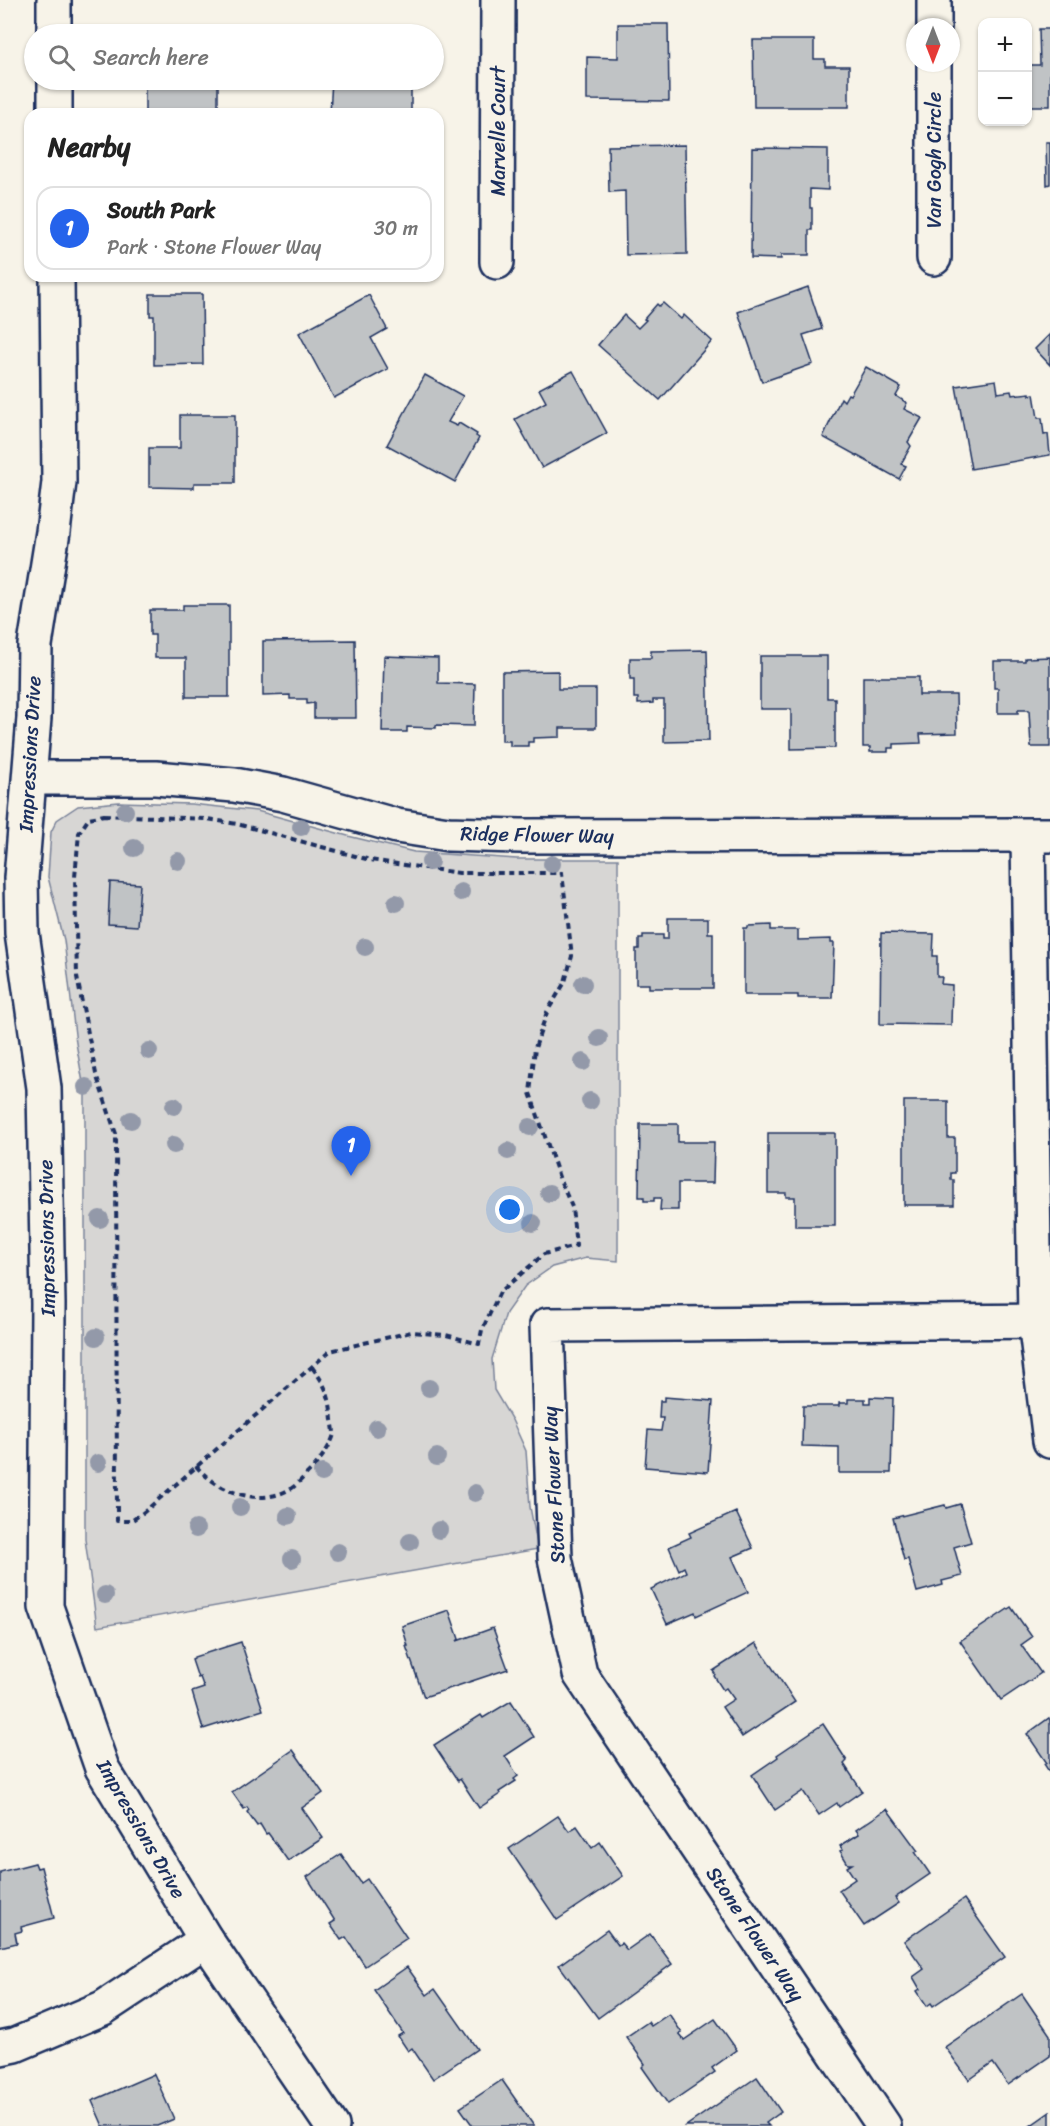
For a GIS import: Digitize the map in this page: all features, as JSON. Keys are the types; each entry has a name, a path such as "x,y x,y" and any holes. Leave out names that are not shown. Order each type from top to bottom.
{"street":[{"path":"54,0 54,24"},
{"name":"Marvelle Court","path":"497,262 498,0"},
{"path":"934,0 934,18"},
{"name":"Van Gogh Circle","path":"934,72 934,258"},
{"path":"55,90 55,108"},
{"name":"Impressions Drive","path":"57,282 59,482 35,645 34,718 21,878 22,933 44,1088 48,1304 46,1607 102,1768 206,1940 332,2126"},
{"name":"Ridge Flower Way","path":"30,778 156,778 234,785 284,794 397,826 448,834 1039,836"},
{"path":"1039,836 1042,1322 1050,1441"},
{"name":"Stone Flower Way","path":"884,2126 580,1674 555,1558 547,1325 1042,1322"},
{"path":"0,2048 15,2045 103,2008 206,1940"}],"path":[{"path":"104,815 207,819 237,824 370,860 414,867 459,873 562,873 572,956 564,982 548,1012 535,1048 530,1093 560,1180 572,1207 576,1246 544,1254 500,1292 482,1330 479,1344 446,1335 411,1332 330,1351 196,1466 144,1512 131,1521 117,1521 116,1134 96,1074 77,977 75,877 79,833 89,818 104,815"},
{"path":"196,1466 204,1476 227,1491 245,1496 270,1495 291,1488 321,1460 334,1434 331,1398 311,1366"}],"shaded area":[{"path":"119,802 191,804 257,811 414,852 517,859 618,859 618,1261 586,1258 552,1267 525,1286 506,1313 492,1359 494,1390 512,1420 526,1451 530,1507 538,1549 97,1627 85,1539 85,1094 76,1043 64,940 48,877 51,832 57,820 78,806"}],"building":[{"path":"618,24 668,24 669,101 587,100 587,57 618,58"},
{"path":"1039,29 1050,29 1050,106 1032,106 1032,65 1040,65"},
{"path":"753,40 814,40 814,59 825,59 825,66 849,66 849,107 754,107"},
{"path":"145,90 218,90 218,108 145,108"},
{"path":"331,90 411,90 411,108 330,108"},
{"path":"1046,142 1050,142 1050,184 1047,185"},
{"path":"685,145 687,254 626,255 625,191 609,192 608,146"},
{"path":"752,148 828,149 828,190 810,189 812,230 809,230 809,255 781,255 781,259 751,258"},
{"path":"808,287 822,329 803,335 813,364 762,382 738,312"},
{"path":"150,294 202,294 203,364 154,365 154,316 150,316"},
{"path":"369,295 387,329 371,338 388,369 334,398 299,333"},
{"path":"663,303 681,319 684,315 712,341 660,400 598,345 624,315 638,328 657,304 659,306"},
{"path":"1050,334 1050,365 1035,349"},
{"path":"866,367 901,387 896,396 907,403 904,409 922,418 908,442 911,446 901,464 906,466 899,479 823,437 841,398 844,401 848,394 850,395"},
{"path":"573,371 607,433 542,468 515,419 546,402 539,389"},
{"path":"425,375 463,396 448,422 457,426 459,423 477,434 479,438 455,482 387,445"},
{"path":"996,380 998,393 1011,391 1012,395 1034,394 1038,418 1042,418 1044,435 1048,434 1050,455 971,469 956,386"},
{"path":"180,415 235,415 235,483 194,483 194,488 149,487 149,448 180,448"},
{"path":"183,605 229,605 229,697 186,697 186,658 155,658 155,635 150,635 150,610 183,610"},
{"path":"355,640 356,718 314,718 314,703 307,704 307,699 290,699 290,695 263,696 263,641"},
{"path":"707,650 709,741 664,742 664,700 638,704 638,698 634,698 634,679 630,679 630,658 651,658 651,651"},
{"path":"384,656 438,658 438,683 475,684 474,726 436,725 436,728 407,727 407,732 382,732"},
{"path":"760,656 827,656 827,698 835,698 835,748 791,749 791,709 760,709"},
{"path":"1050,657 1050,747 1031,747 1029,710 1018,710 1018,713 998,713 998,688 994,688 994,661 1025,661 1025,658"},
{"path":"558,671 558,689 596,689 596,728 560,728 560,737 533,738 533,742 528,742 528,746 510,746 510,741 502,741 502,672"},
{"path":"863,677 919,677 919,695 956,695 957,733 920,734 921,743 894,744 894,748 888,748 888,752 870,752 870,747 863,747"},
{"path":"110,882 140,884 137,926 108,924"},
{"path":"668,918 708,918 708,933 713,933 713,988 649,988 649,984 636,984 636,949 639,949 639,939 643,939 643,935 663,935 663,939 668,939"},
{"path":"771,925 771,930 798,930 798,940 831,939 831,943 834,943 832,998 798,998 798,995 744,995 744,928"},
{"path":"881,933 934,934 933,956 937,956 937,977 942,977 941,984 952,985 951,1025 880,1024"},
{"path":"904,1101 948,1101 948,1138 955,1138 955,1173 951,1173 951,1180 954,1180 954,1205 904,1205"},
{"path":"640,1124 678,1124 678,1142 714,1142 713,1183 678,1183 678,1210 660,1210 661,1198 644,1201 644,1197 639,1197"},
{"path":"768,1133 835,1133 835,1226 795,1226 795,1197 786,1197 786,1193 768,1193"},
{"path":"664,1397 713,1401 708,1472 645,1467 648,1430 661,1431 663,1418 659,1418 660,1401 664,1401"},
{"path":"870,1397 893,1398 891,1473 839,1473 839,1447 802,1446 803,1406 839,1406 839,1403 848,1403 848,1399 865,1399 865,1403 870,1403"},
{"path":"960,1504 971,1542 954,1547 962,1576 942,1581 943,1585 917,1592 908,1559 904,1560 893,1518 945,1505 946,1508"},
{"path":"736,1512 753,1548 732,1557 748,1592 696,1616 695,1612 667,1624 651,1589 686,1572 684,1567 679,1570 669,1547 691,1537 689,1533"},
{"path":"1011,1607 1032,1637 1021,1645 1041,1673 1001,1700 960,1641"},
{"path":"449,1610 459,1639 457,1641 493,1628 508,1669 424,1697 406,1646 408,1646 402,1626"},
{"path":"241,1642 263,1710 203,1729 192,1692 204,1688 192,1660 194,1657"},
{"path":"756,1643 795,1702 742,1737 722,1707 734,1699 726,1688 723,1690 713,1671"},
{"path":"511,1701 534,1737 505,1756 518,1776 514,1779 516,1781 479,1808 434,1745 481,1715 483,1718"},
{"path":"1049,1718 1050,1773 1044,1764 1047,1763 1027,1734"},
{"path":"823,1724 847,1761 844,1764 862,1791 839,1807 837,1803 819,1815 803,1791 775,1810 752,1775"},
{"path":"293,1750 323,1793 302,1808 323,1838 288,1861 268,1833 266,1834 260,1824 257,1826 247,1812 249,1810 247,1807 244,1809 232,1792"},
{"path":"887,1809 918,1851 915,1852 930,1874 895,1898 899,1903 864,1926 839,1890 855,1879 847,1867 852,1864 848,1864 840,1851 843,1850 840,1846 859,1834 856,1830"},
{"path":"558,1816 569,1831 577,1826 592,1848 600,1842 623,1876 557,1920 509,1849"},
{"path":"341,1854 361,1883 367,1879 407,1938 365,1966 346,1937 341,1940 330,1924 335,1921 307,1877"},
{"path":"35,1863 37,1868 41,1867 54,1918 21,1927 22,1931 15,1933 17,1943 0,1947 0,1872"},
{"path":"964,1899 1005,1957 933,2006 931,2003 927,2006 917,1991 920,1989 913,1977 924,1969 904,1941"},
{"path":"607,1930 618,1945 621,1943 627,1950 650,1934 672,1964 598,2018 559,1965"},
{"path":"407,1967 427,1995 435,1989 477,2049 433,2079 412,2048 408,2051 398,2036 403,2033 374,1990"},
{"path":"1022,1994 1050,2035 1050,2056 1008,2085 993,2063 969,2080 945,2047"},
{"path":"669,2014 684,2040 715,2019 737,2050 712,2068 715,2072 668,2104 642,2067 645,2064 626,2037 648,2022 651,2026"},
{"path":"154,2074 174,2119 157,2126 103,2126 92,2101"},
{"path":"757,2077 781,2112 766,2123 769,2126 686,2126"},
{"path":"502,2080 534,2126 473,2126 460,2108"},
{"path":"1050,2112 1050,2126 1030,2126"}],"place":[{"name":"South Park","path":"351,1176"}]}
